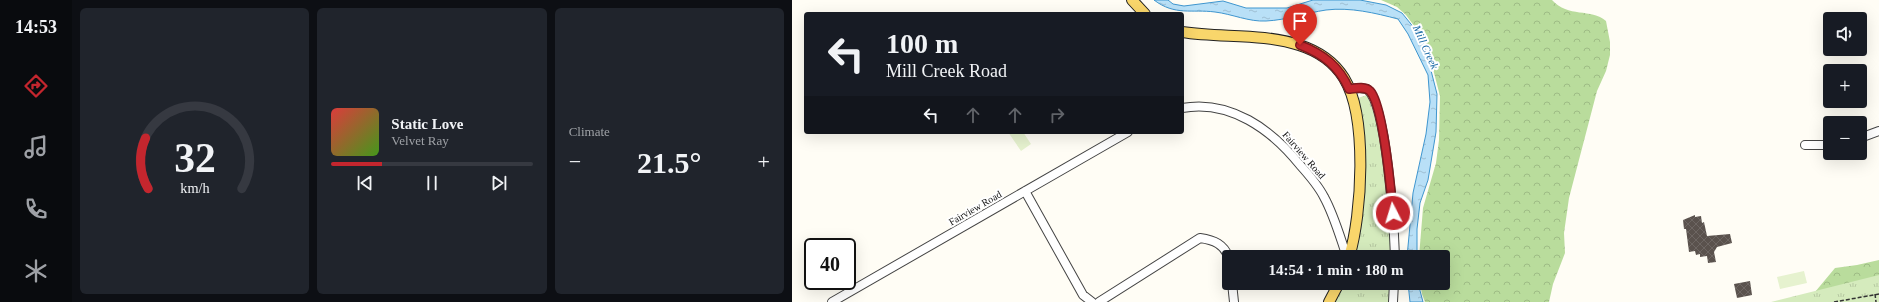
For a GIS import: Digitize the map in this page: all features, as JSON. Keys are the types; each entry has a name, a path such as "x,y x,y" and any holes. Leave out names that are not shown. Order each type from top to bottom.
{"main road":[{"path":"1132,0 1143,12"},
{"path":"1184,32 1262,38 1300,45 1326,58 1340,72 1349,89 1358,125 1360,174 1356,226 1350,250"},
{"path":"1329,302 1335,290"}],"street":[{"path":"1349,89 1367,89 1375,100 1383,135 1392,200 1395,250"},
{"name":"Fairview Road","path":"1184,108 1198,106 1226,111 1254,122 1278,139 1325,198 1345,250"},
{"path":"1867,135 1879,131"},
{"name":"Fairview Road","path":"832,302 1125,134"},
{"path":"1805,145 1823,144"},
{"path":"1025,191 1083,295 1092,302"},
{"path":"1100,302 1200,238 1211,240 1223,246 1225,250"},
{"path":"1233,290 1234,302"},
{"path":"1393,302 1394,290"}],"path":[{"path":"1875,294 1876,302"},
{"path":"1834,302 1879,294"}],"green space":[{"path":"1381,0 1552,0 1558,6 1565,9 1600,17 1606,21 1610,42 1610,55 1606,71 1597,91 1569,198 1564,233 1565,253 1553,284 1549,302 1425,302 1421,290 1450,290 1450,250 1420,250 1423,208 1436,163 1439,140 1440,96 1426,42 1406,15 1397,7"},
{"path":"1367,95 1379,133 1386,174 1392,250 1355,250 1363,149 1358,98"},
{"path":"1009,134 1024,134 1031,144 1021,151"},
{"path":"1879,260 1879,302 1781,302 1815,292 1835,268"},
{"path":"1804,271 1807,283 1780,289 1777,277"},
{"path":"1879,275 1879,302 1771,302"},
{"path":"1340,290 1391,290 1390,302 1333,302"}],"water":[{"path":"1154,0 1168,0 1173,4 1184,6 1223,1 1246,8 1287,8 1313,0 1360,0 1386,5 1402,13 1419,34 1425,47 1437,94 1436,132 1428,180 1420,203 1417,229 1417,250 1408,250 1413,193 1426,134 1430,102 1428,75 1408,34 1398,19 1362,11 1335,9 1281,19 1260,21 1215,12 1176,10 1162,5"},
{"path":"1409,290 1420,290 1423,302 1410,302"}],"building":[{"path":"1695,215 1695,217 1701,216 1707,236 1730,234 1732,243 1717,247 1714,252 1716,262 1708,263 1707,256 1700,257 1700,254 1696,255 1695,251 1689,252 1686,229 1684,229 1683,220"},
{"path":"1750,281 1752,295 1737,298 1734,284"}],"route":[{"path":"1300,45 1319,53 1334,65 1345,80 1349,89 1363,88 1370,91 1372,94 1375,100 1383,135 1393,213"}],"water label":[{"name":"Mill Creek","path":"1426,47"}]}
